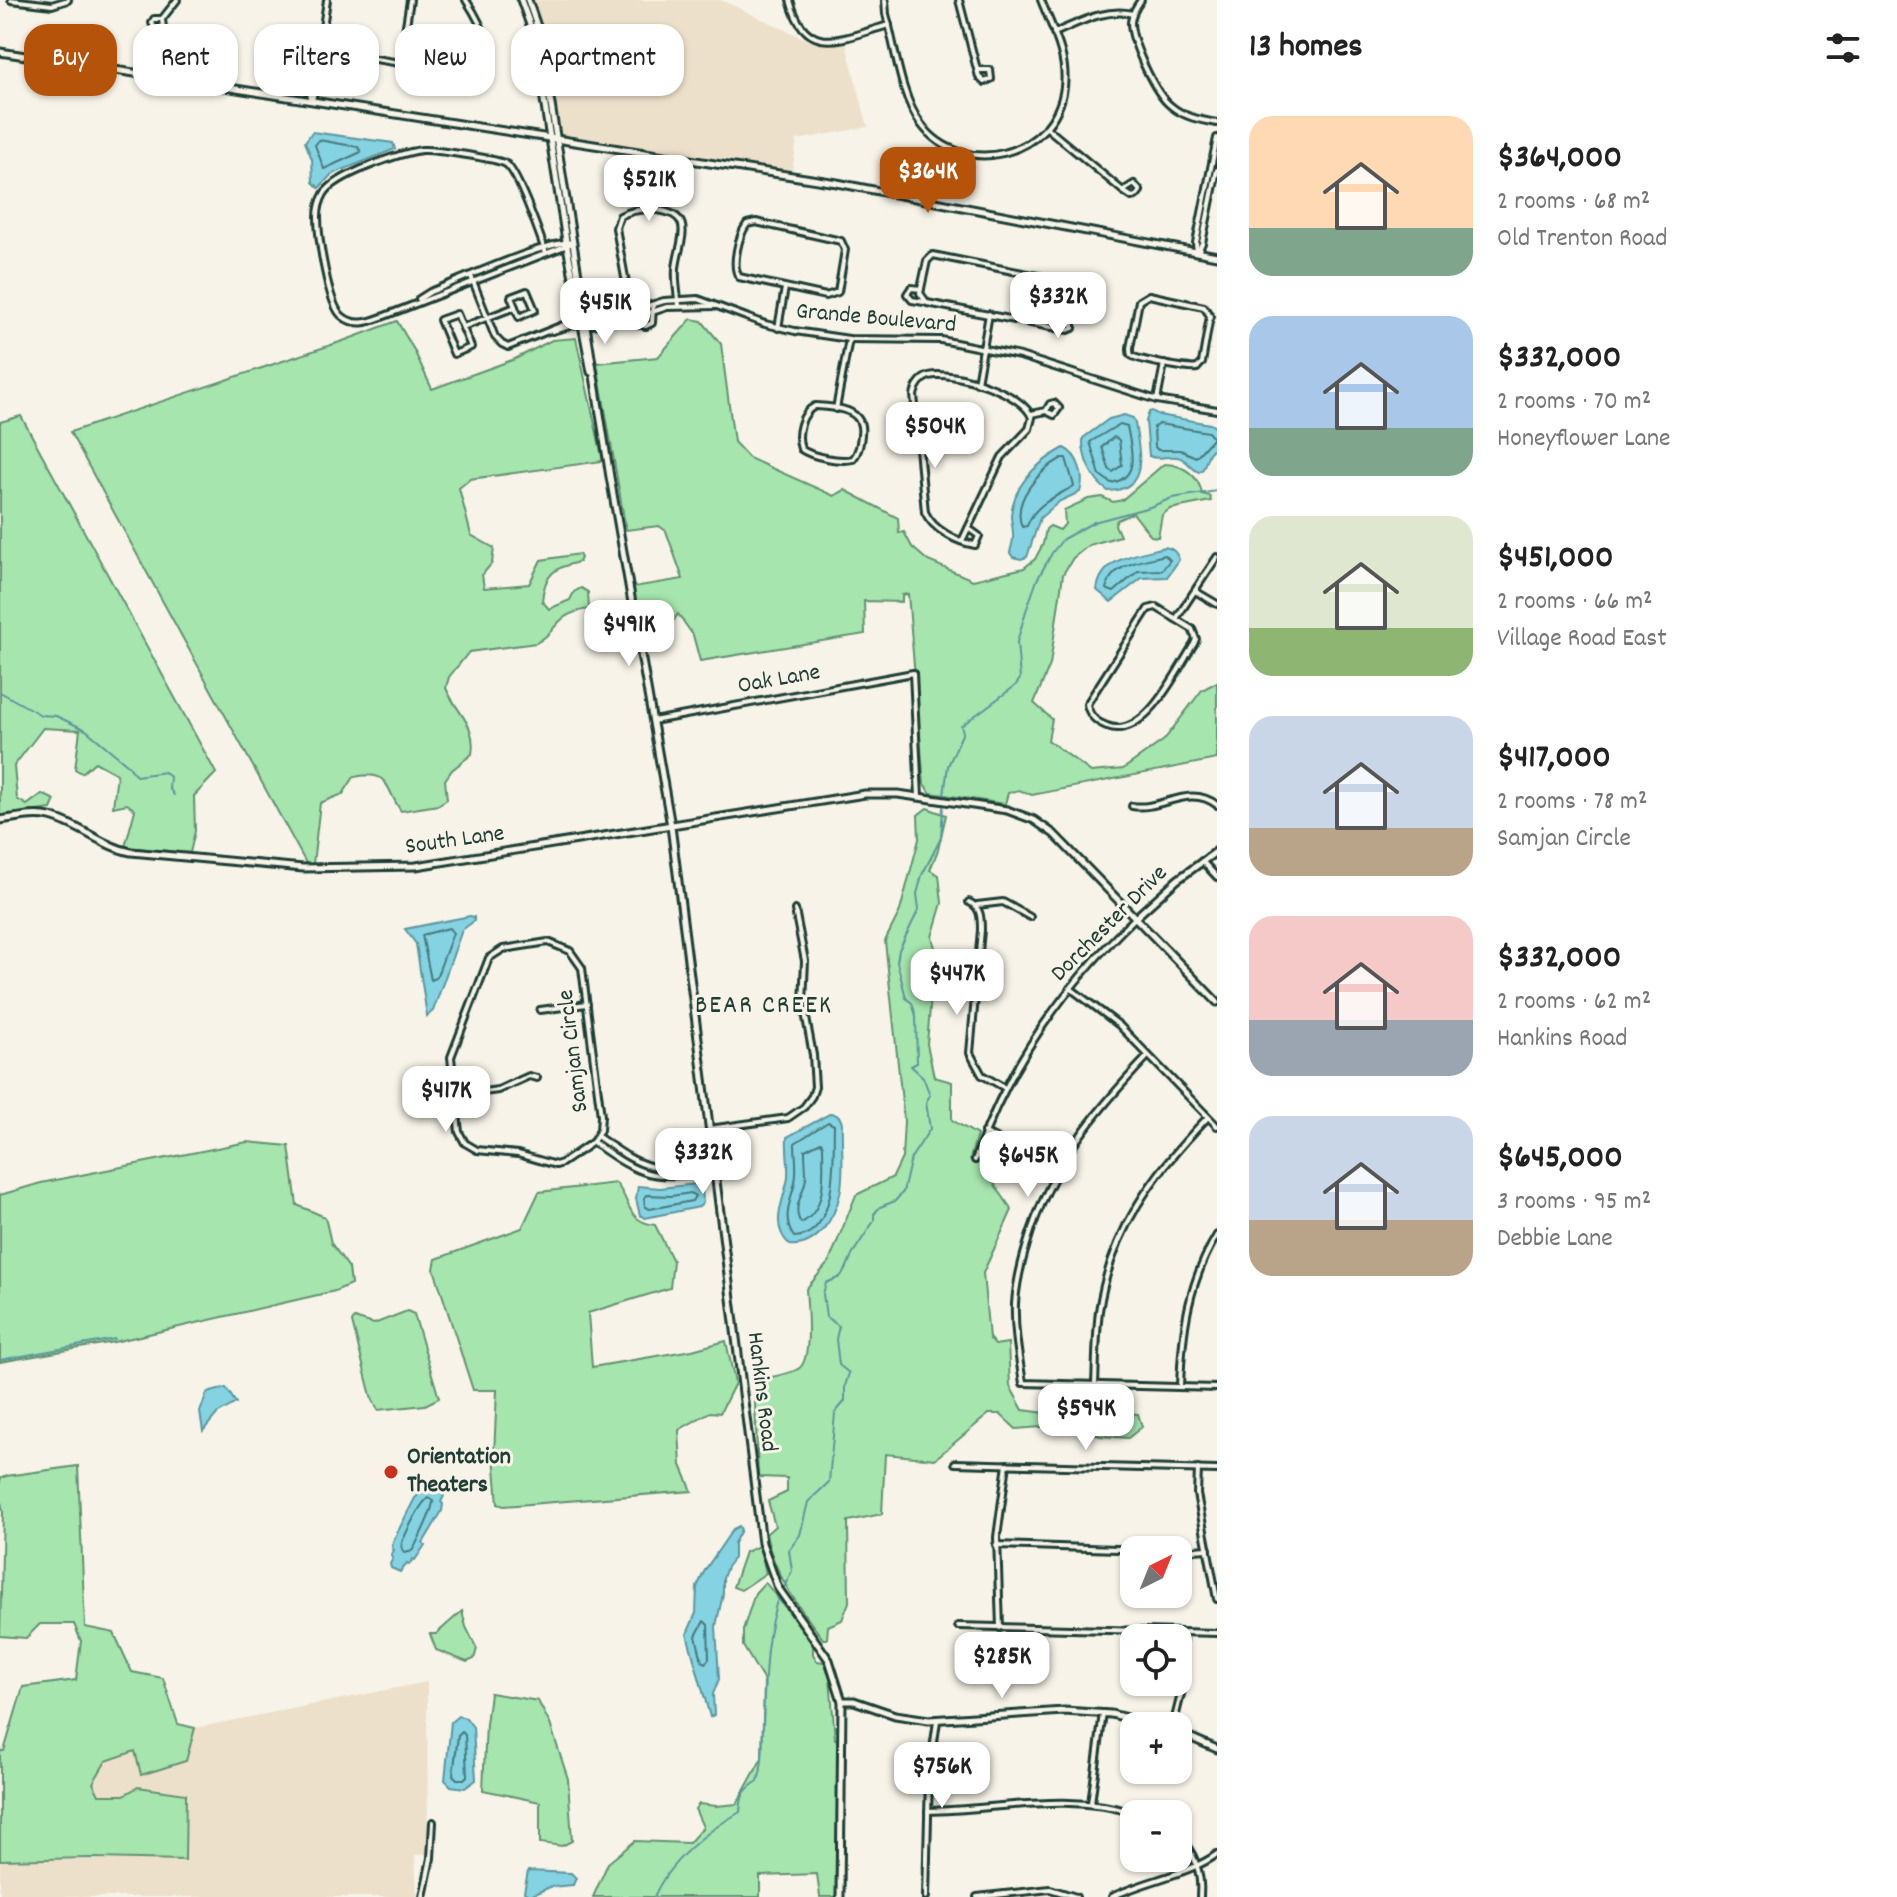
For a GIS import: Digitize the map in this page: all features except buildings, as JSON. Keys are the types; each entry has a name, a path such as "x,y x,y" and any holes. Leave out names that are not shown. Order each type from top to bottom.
{"main road":[{"path":"521,0 534,36 553,139"},
{"path":"528,0 540,35 553,139"},
{"path":"0,52 881,190 1217,256"},
{"name":"Hankins Road","path":"553,139 581,324 608,460 671,826 764,1554 778,1588 829,1660 842,1701 840,1897"},
{"name":"South Lane","path":"0,820 52,817 105,844 131,852 326,869 433,864 865,794 887,793 1007,810 1034,820 1061,841 1217,1002"},
{"name":"Dorchester Drive","path":"1135,918 1217,851"},
{"path":"842,1701 854,1701 895,1715 937,1721 1045,1711 1103,1713 1120,1717"},
{"path":"1192,1738 1217,1749"}],"street":[{"path":"11,0 52,5 68,0"},
{"path":"162,19 177,0"},
{"path":"324,24 327,0"},
{"path":"406,24 410,0"},
{"path":"466,0 479,24"},
{"path":"790,0 800,28 819,39 831,40 889,25"},
{"path":"885,0 912,110 926,131 939,142 966,154 998,155 1028,144 1047,128 1061,103 1065,78 1063,59 1041,0"},
{"path":"959,0 977,70"},
{"path":"1141,0 1133,14 1133,34 1159,94 1170,106 1185,115 1217,123"},
{"path":"1054,33 1104,12 1133,14"},
{"path":"312,101 314,96"},
{"path":"1047,128 1123,191"},
{"path":"1197,252 1202,243 1217,138"},
{"path":"545,250 515,177 503,162 423,150 381,162 334,184 324,194 318,218 332,302 338,313 349,321 362,323 411,305 430,292 569,244"},
{"path":"1207,203 1217,170"},
{"path":"653,308 654,319 646,326 637,324 632,314 616,226 620,216 632,211 665,211 682,222 676,271 679,305"},
{"path":"756,222 838,239 843,243 845,252 839,288 835,294 826,296 785,288 742,279 737,275 735,266 743,229 747,224 756,222"},
{"path":"927,303 920,296 928,258 940,255 1063,281 1068,289 1063,316 1060,324 1051,327"},
{"path":"472,278 488,318"},
{"path":"778,328 785,288"},
{"path":"921,289 911,288 908,296 927,303 1068,330 1073,328 1072,319 1063,316"},
{"path":"527,291 535,310 519,317 515,307 511,297 527,291"},
{"path":"1146,295 1204,307 1210,313 1200,365 1192,369 1164,364 1136,358 1130,352 1139,301 1146,295"},
{"name":"Grande Boulevard","path":"488,318 498,341 508,347 568,323 591,325 678,299 698,299 778,328 849,339 924,339 983,348 1059,366 1157,400 1217,410"},
{"name":"Grande Boulevard","path":"653,308 718,306"},
{"path":"463,327 515,307"},
{"path":"457,314 463,327 471,347 454,354 440,320 457,314"},
{"path":"977,383 989,314"},
{"path":"836,409 849,339"},
{"path":"1157,400 1164,364"},
{"path":"962,541 968,528 1002,457 1029,429 1031,414 1010,395 977,383 931,376 919,383 914,395 925,512 933,526 962,541 973,545 979,542 977,534 968,528"},
{"path":"819,406 836,409 855,414 862,422 856,456 847,461 803,451 799,442 807,410 819,406"},
{"path":"1031,414 1046,411"},
{"path":"1176,619 1217,557"},
{"path":"1195,591 1217,604"},
{"path":"1156,607 1176,619 1192,629 1196,639 1149,713 1139,722 1122,729 1111,728 1094,719 1088,712 1090,696 1148,609 1156,607"},
{"name":"Oak Lane","path":"653,721 913,673 919,797"},
{"path":"1132,806 1151,806 1191,795 1203,797 1217,805"},
{"path":"1202,861 1217,877"},
{"path":"969,902 976,905 1003,902 1030,917"},
{"path":"976,905 981,930 969,1034 970,1053 982,1075 1005,1089"},
{"path":"709,1129 788,1118 804,1107 812,1096 815,1087 813,1055 803,1002 805,961 795,910"},
{"name":"Dorchester Drive","path":"975,1160 984,1132 1036,1035 1070,988 1135,918"},
{"name":"Samjan Circle","path":"541,943 563,946 574,955 582,968 587,1004 601,1116 593,1142 556,1165 518,1154 471,1148 461,1137 451,1057 485,964 492,954 503,949 541,943"},
{"path":"1070,988 1107,1014 1217,1126"},
{"path":"540,1010 587,1004"},
{"path":"1148,1056 1090,1120 1057,1171 1033,1224 1017,1280 1015,1318 1023,1383 1217,1388"},
{"path":"455,1096 498,1090 529,1076 537,1078"},
{"path":"1095,1385 1099,1311 1119,1240 1153,1179 1208,1117"},
{"path":"984,1132 1057,1171"},
{"path":"597,1136 638,1163 657,1168 714,1163"},
{"path":"593,1142 638,1172 657,1176 715,1172"},
{"path":"681,1167 682,1175"},
{"path":"1180,1387 1186,1308 1196,1276 1217,1235"},
{"path":"955,1463 1217,1470"},
{"path":"1000,1628 996,1545 1007,1464"},
{"path":"1198,1469 1197,1494 1217,1599"},
{"path":"996,1545 1120,1549"},
{"path":"1192,1550 1208,1549"},
{"path":"958,1626 1120,1631"},
{"path":"1192,1633 1217,1633"},
{"path":"1091,1803 1103,1713"},
{"path":"926,1897 929,1768 937,1721"},
{"path":"928,1811 1045,1801 1091,1803 1120,1810"},
{"path":"423,1897 431,1858 433,1822"},
{"path":"1192,1853 1197,1865 1200,1897"},
{"path":"1112,1897 1197,1865 1217,1854"},
{"path":"977,1897 1050,1889 1076,1897"}],"shaded area":[{"path":"530,0 721,0 814,43 845,40 868,127 797,140 792,172 561,136 557,131 552,96 684,96 684,24 538,24"},
{"path":"427,1682 428,1854 415,1855 417,1897 0,1897 0,1860 185,1860 138,1787 124,1795 99,1795 93,1783 106,1761 135,1751 142,1775 186,1761 195,1728"}],"green space":[{"path":"691,319 702,321 721,344 734,442 749,458 834,496 845,490 898,518 899,533 904,532 912,547 928,561 973,580 1024,568 1035,559 1046,529 1050,526 1060,530 1065,524 1064,510 1088,499 1102,497 1113,502 1122,500 1164,464 1189,472 1202,494 1210,496 1211,501 1170,509 1162,515 1158,537 1151,536 1133,513 1117,520 1115,525 1120,536 1089,545 1073,558 1063,574 1050,665 1034,703 1052,719 1048,740 1091,772 1123,769 1164,740 1202,690 1217,682 1217,759 1032,795 1019,790 1008,793 1005,804 931,793 924,784 908,594 902,595 902,602 864,601 865,634 700,661 693,635 678,614 659,643 643,645 633,587 683,579 666,531 659,526 626,530 597,363 658,357"},
{"path":"397,321 432,389 515,359 552,340 576,338 603,461 470,479 459,488 471,535 494,548 492,563 482,575 484,588 529,584 541,560 579,554 579,562 557,569 548,578 542,601 549,609 570,600 574,592 581,588 588,592 589,609 568,615 536,643 469,652 449,677 446,688 469,727 472,754 445,780 447,799 438,805 401,811 380,778 366,775 354,777 343,794 320,803 313,864 307,865 70,432"},
{"path":"21,416 216,773 194,796 195,831 190,853 125,847 135,810 127,804 113,807 117,774 95,762 82,773 75,769 80,730 43,728 14,766 17,799 27,805 42,794 55,800 51,809 0,816 0,422"},
{"path":"927,808 946,815 930,870 939,875 942,903 932,937 942,973 932,984 927,1044 934,1077 952,1082 952,1120 977,1135 970,1159 981,1164 1012,1210 983,1273 989,1338 995,1345 1008,1343 1010,1386 1023,1410 1061,1415 1084,1411 1138,1414 1142,1427 1128,1438 1100,1436 1067,1425 1016,1429 1000,1414 989,1414 935,1459 885,1454 882,1514 848,1521 849,1602 842,1620 828,1626 827,1639 823,1639 788,1590 766,1534 775,1526 768,1501 787,1492 787,1478 758,1477 754,1380 788,1373 803,1364 808,1332 806,1289 829,1262 856,1195 893,1177 902,1158 904,1121 885,941 900,911 919,839 918,815"},
{"path":"247,1142 289,1146 297,1205 325,1217 331,1243 349,1268 351,1284 335,1291 114,1342 0,1362 0,1195 41,1183"},
{"path":"616,1183 634,1215 655,1225 673,1261 670,1288 588,1313 592,1367 726,1341 735,1383 720,1413 710,1412 679,1430 681,1465 692,1491 498,1504 494,1455 497,1390 473,1390 434,1269 436,1259 522,1228 539,1192"},
{"path":"407,1311 414,1314 439,1398 425,1405 378,1410 371,1396 352,1322 354,1318 374,1324"},
{"path":"78,1466 85,1627 114,1633 132,1672 163,1678 178,1724 195,1728 186,1761 141,1775 135,1751 106,1761 93,1783 99,1795 124,1795 138,1787 186,1794 185,1860 0,1860 0,1751 4,1751 23,1687 76,1680 81,1641 74,1624 40,1624 26,1638 0,1636 3,1511 0,1479"},
{"path":"759,1546 766,1573 741,1590 733,1587 745,1552"},
{"path":"765,1582 813,1643 813,1654 817,1661 824,1662 830,1677 835,1739 842,1740 840,1897 820,1897 817,1874 760,1876 760,1897 593,1897 608,1863 635,1841 689,1843 703,1827 695,1809 699,1804 737,1804 762,1758 764,1681 743,1646 743,1630 755,1593"},
{"path":"462,1611 477,1649 474,1659 467,1662 436,1650 430,1634 436,1634"},
{"path":"490,1693 538,1701 550,1724 568,1779 572,1841 562,1846 540,1843 540,1802 483,1790"}],"water":[{"path":"312,132 393,143 395,149 332,174 319,188 313,182 312,159 305,142"},
{"path":"1152,411 1217,428 1217,444 1209,453 1203,469 1199,472 1177,457 1149,456 1146,421"},
{"path":"1124,415 1133,418 1135,423 1139,468 1130,484 1108,491 1089,468 1083,438 1109,419"},
{"path":"1064,448 1074,456 1080,467 1080,492 1060,501 1040,518 1027,557 1013,557 1010,553 1013,537 1011,515 1017,493 1037,467"},
{"path":"1165,547 1174,551 1179,560 1167,577 1142,578 1111,602 1097,590 1100,579 1113,564"},
{"path":"474,917 474,921 462,930 433,1011 427,1016 416,944 405,929"},
{"path":"831,1113 839,1116 842,1123 842,1177 838,1203 829,1221 816,1236 800,1245 790,1245 783,1237 779,1220 788,1177 787,1137"},
{"path":"697,1184 702,1187 703,1203 699,1207 645,1218 640,1215 636,1199 638,1186 660,1188"},
{"path":"226,1388 236,1403 217,1414 203,1431 200,1412 207,1393"},
{"path":"435,1479 445,1488 442,1511 415,1560 400,1572 391,1568 390,1564 393,1541 415,1498"},
{"path":"739,1526 741,1530 734,1543 734,1558 723,1578 716,1626 719,1679 713,1694 714,1715 710,1717 687,1634 696,1613 697,1587 705,1570 733,1529"},
{"path":"458,1716 466,1718 473,1727 476,1780 465,1788 451,1786 445,1780 451,1722"},
{"path":"528,1871 571,1873 576,1878 573,1885 550,1887 530,1896 524,1892"}],"waterway":[{"path":"944,795 948,766 963,732 961,726 1020,679 1017,642 1026,611 1037,580 1063,539 1094,522 1172,498 1217,491"},
{"path":"0,692 41,715 56,716 86,730 128,765 136,776 165,772 170,777 169,788 174,795"},
{"path":"783,1589 792,1571 789,1550 800,1535 808,1502 829,1482 835,1413 845,1401 849,1373 839,1365 836,1339 839,1326 826,1317 823,1294 826,1283 840,1277 846,1269 874,1221 874,1214 903,1192 911,1158 930,1129 926,1102 930,1095 923,1077 911,1066 917,1063 916,1016 912,1003 906,998 897,962 899,950 919,909 917,894 922,875 941,838 943,807"},
{"path":"0,1360 115,1339"},
{"path":"654,1897 669,1871 690,1848 740,1812 744,1793 758,1781 762,1760 768,1643 779,1595"}],"place":[{"name":"Orientation Theaters","path":"391,1472"}],"district":[{"name":"BEAR CREEK","path":"764,1006"}]}
